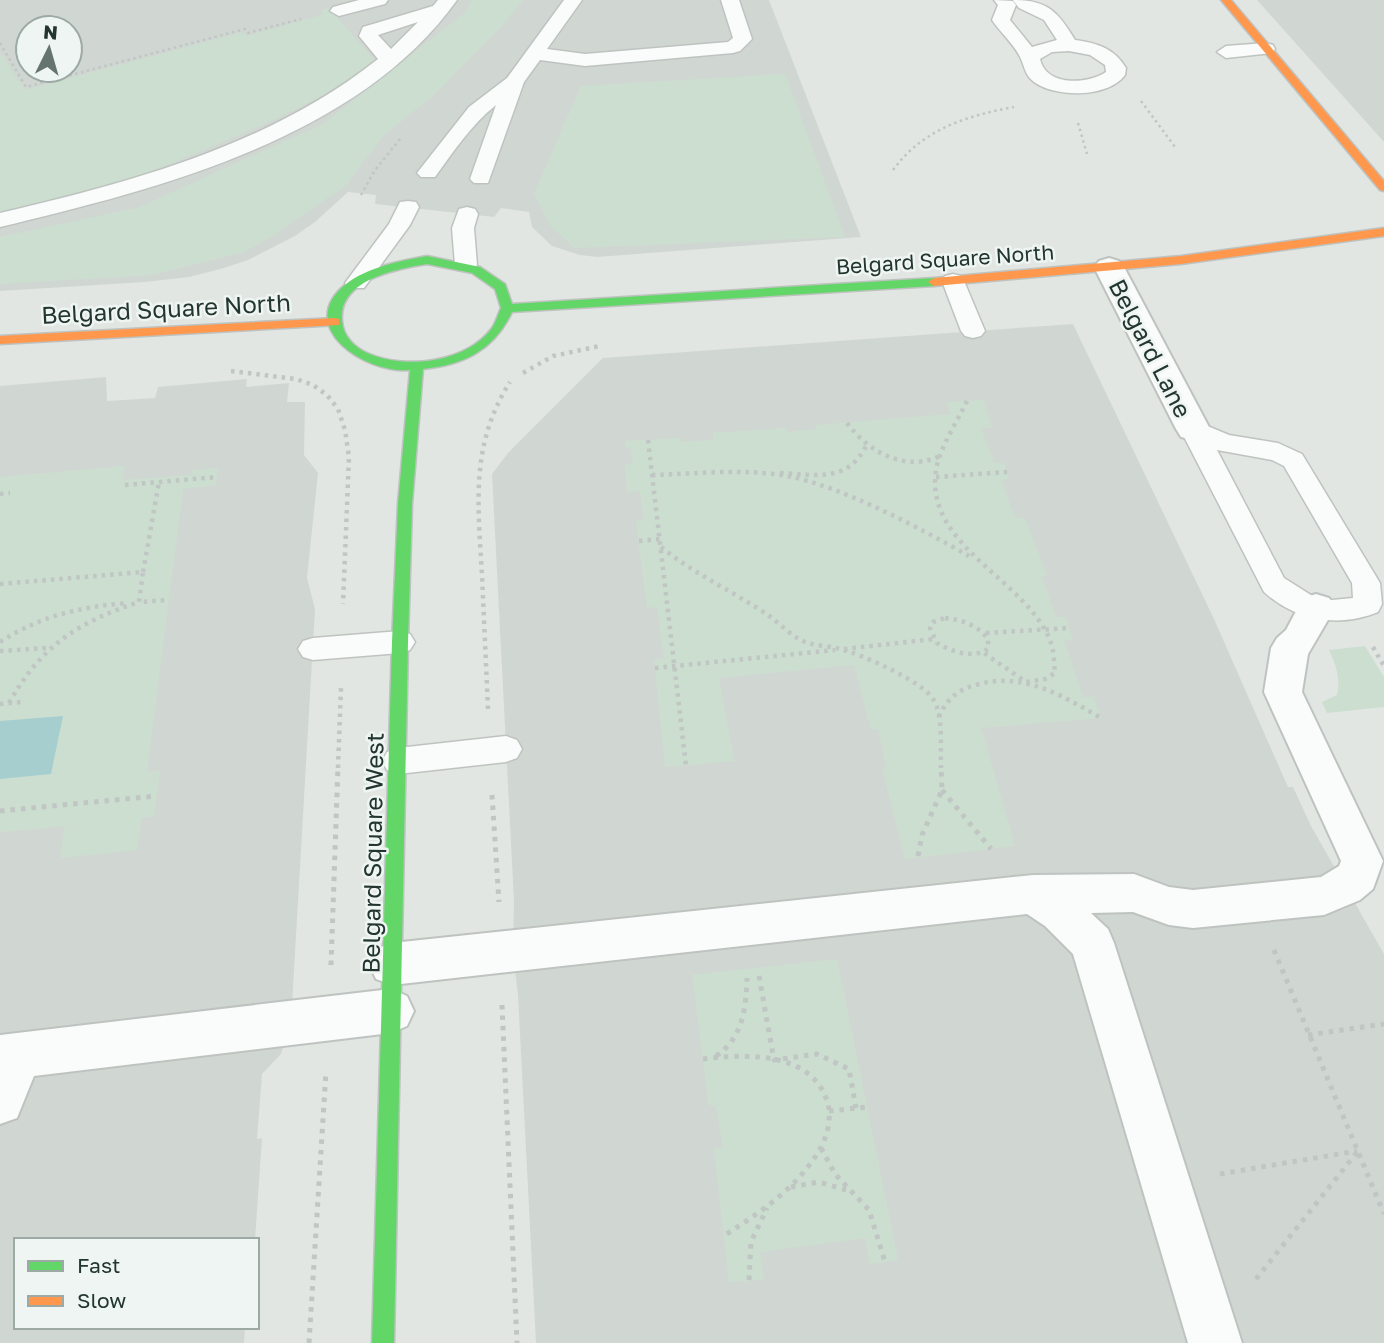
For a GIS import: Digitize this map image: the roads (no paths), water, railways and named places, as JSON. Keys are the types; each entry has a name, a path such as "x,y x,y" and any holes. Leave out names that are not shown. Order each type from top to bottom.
{"street":[{"path":"1226,0 1384,188"},
{"name":"Belgard Square North","path":"507,308 953,281 1206,257 1384,232"},
{"path":"427,260 466,265 493,278 504,292 507,308 502,325 488,341 466,354 436,363 417,365 376,361 352,351 342,339 335,322 337,307 356,283 376,271 401,263 427,260"},
{"name":"Belgard Lane","path":"1109,267 1193,429"},
{"name":"Belgard Square North","path":"0,340 335,322"},
{"name":"Belgard Square West","path":"383,1343 400,642 405,504 417,365"},
{"path":"393,964 1033,894 1134,893 1170,906 1193,909 1324,896 1345,887 1358,876 1362,861 1283,692 1290,648 1299,640 1316,608"},
{"path":"1033,894 1061,912 1092,943 1215,1343"},
{"path":"0,1101 10,1057 391,1011"}],"lane":[{"path":"340,11 379,0"},
{"path":"481,179 514,82 573,0"},
{"path":"533,53 585,60 733,47 743,39 730,0"},
{"path":"1047,50 1014,2 1002,20 1047,50 1095,50 1122,60 1115,75 1108,81 1098,85 1070,87 1055,84 1034,73 1030,65 1047,50"},
{"path":"0,220 97,197 160,177 275,130 341,95 421,32 444,4"},
{"path":"389,59 368,36 370,31 444,4"},
{"path":"1226,52 1266,49"},
{"path":"428,173 476,111 514,82"},
{"path":"80,179 97,197"},
{"path":"356,283 399,225 408,207"},
{"path":"466,265 463,228 467,214"},
{"path":"953,281 973,331"},
{"path":"1193,429 1223,443 1278,452 1293,460 1384,614"},
{"path":"1193,429 1274,584 1298,604 1316,608 1355,609 1365,606 1370,600 1366,583"},
{"path":"313,649 400,642"},
{"path":"398,761 506,749"}],"water":[{"path":"63,716 51,774 0,779 0,721"}]}
